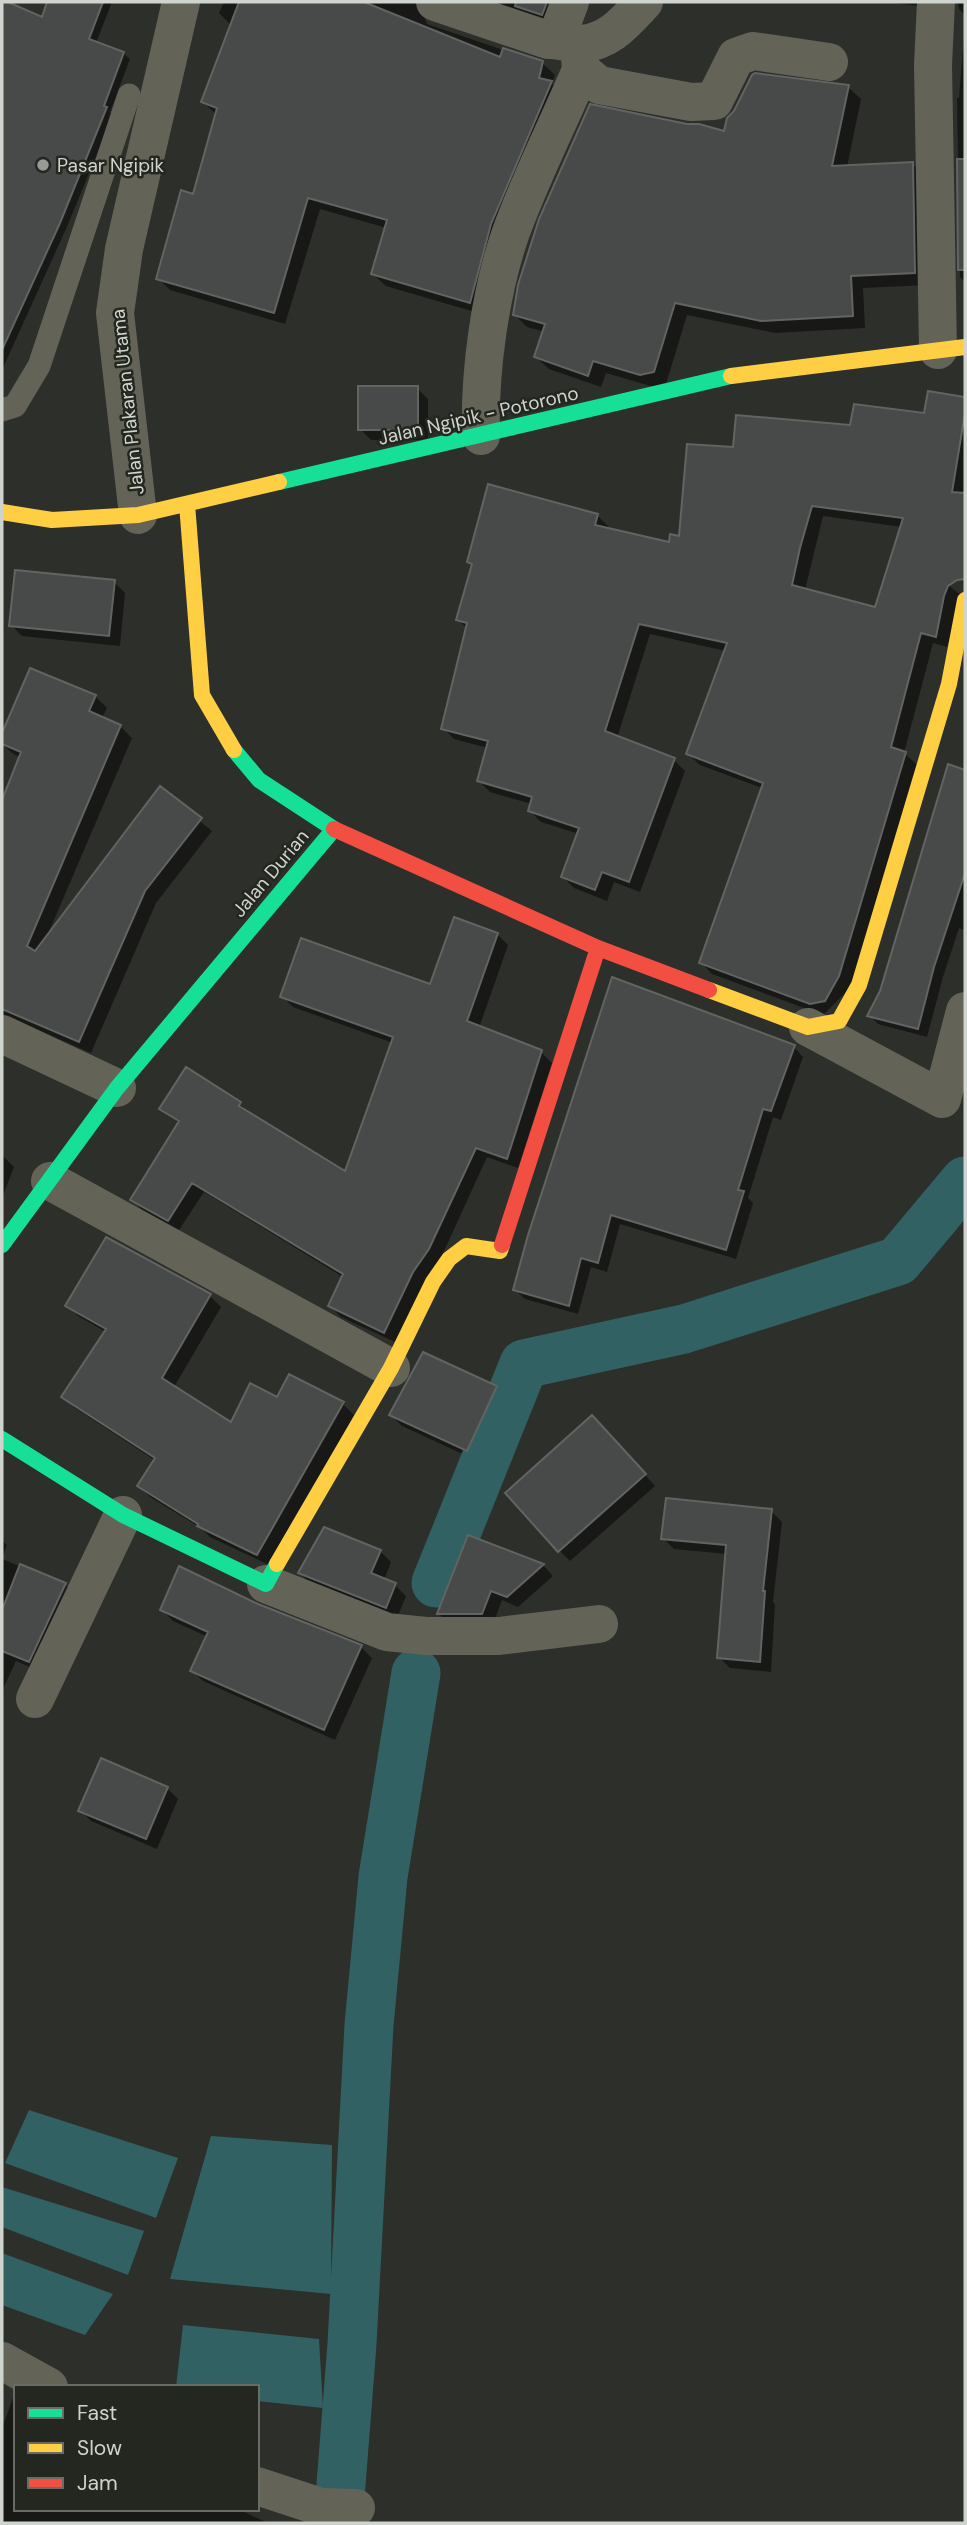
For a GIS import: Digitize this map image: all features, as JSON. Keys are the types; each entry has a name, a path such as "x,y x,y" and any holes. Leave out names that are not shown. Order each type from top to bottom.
{"street":[{"name":"Jalan Plakaran Utama","path":"138,515 115,313 124,249 180,2"},
{"path":"435,2 548,40 572,51 599,85 691,102 714,101 736,57 753,51 829,62"},
{"path":"481,436 480,412 492,303 511,232 572,51 570,2"},
{"path":"572,51 618,31 644,2"},
{"path":"936,2 933,65 951,348"},
{"name":"Jalan Ngipik - Potorono","path":"2,512 52,520 138,515 741,374 951,348"},
{"name":"Jalan Durian","path":"2,1245 117,1088 334,829 259,780 228,743 202,695 187,505"},
{"path":"808,1027 838,1021 859,985 949,684 965,600"},
{"path":"334,829 598,948 808,1027 942,1099 965,1011"},
{"path":"266,1584 391,1368 433,1282 449,1259 466,1246 500,1251 598,948"},
{"path":"2,1034 117,1088"},
{"path":"50,1181 391,1368"},
{"path":"2,1439 123,1515 266,1584 387,1632 426,1636 499,1636 598,1624"},
{"path":"35,1699 123,1515"},
{"path":"2,2361 45,2385"},
{"path":"259,2487 344,2513"}],"lane":[{"path":"2,410 15,406 39,366 130,95"}],"water":[{"path":"29,2110 178,2158 156,2218 5,2163"},
{"path":"211,2136 332,2145 331,2294 170,2279"},
{"path":"2,2187 144,2231 128,2275 2,2227"},
{"path":"2,2253 113,2294 85,2335 2,2305"},
{"path":"183,2325 319,2339 323,2408 259,2401 259,2385 176,2385"}],"building":[{"name":"Pasar Ngipik","path":"2,2 8,2 42,17 47,2 103,2 89,39 124,52 104,106 107,107 60,223 2,350"},
{"path":"239,2 364,2 500,57 503,48 543,61 539,78 552,81 491,224 470,303 371,274 387,220 308,198 274,313 156,279 181,190 193,194 217,108 201,102"},
{"path":"516,2 547,2 542,15 515,6"},
{"path":"755,73 849,85 832,166 913,162 915,273 851,276 853,316 761,321 675,303 654,372 640,375 593,361 588,376 534,357 545,324 513,315 518,285 539,219 590,104 724,131 727,118 734,111"},
{"path":"957,159 965,159 965,270 958,270"},
{"path":"358,386 418,386 418,427 406,430 358,430"},
{"path":"928,391 965,397 965,413 952,492 965,493 965,579 957,580 948,586 936,637 921,633 891,747 906,752 839,976 825,1001 810,1004 699,963 763,783 686,754 727,643 639,624 605,731 675,758 629,882 602,872 595,890 561,877 579,828 528,811 532,797 477,781 488,741 441,729 467,623 456,620 472,564 467,562 488,484 598,514 595,525 669,542 670,534 679,536 687,444 733,447 736,415 850,425 854,404 924,413","holes":["812,506 903,518 875,607 792,585"]},
{"path":"15,570 115,580 109,636 9,626"},
{"path":"30,668 96,695 89,711 121,725 27,946 35,951 160,786 202,818 145,891 79,1042 2,1009 2,800 21,752 2,744 2,733"},
{"path":"948,764 965,770 965,873 934,967 918,1029 867,1016 880,991"},
{"path":"454,917 498,933 467,1021 542,1050 507,1159 476,1148 429,1249 413,1272 384,1333 328,1306 343,1274 192,1183 168,1221 130,1200 179,1121 159,1109 186,1067 241,1102 239,1106 345,1171 393,1037 280,997 301,938 430,984"},
{"path":"612,977 795,1045 771,1111 763,1109 738,1190 744,1191 726,1250 611,1215 598,1263 581,1258 569,1306 513,1290 528,1235"},
{"path":"106,1237 211,1294 162,1378 231,1422 250,1383 277,1397 289,1374 344,1402 257,1555 197,1526 198,1524 137,1486 155,1458 61,1397 106,1329 65,1306"},
{"path":"423,1352 497,1386 467,1451 389,1415"},
{"path":"592,1415 646,1474 558,1552 505,1493"},
{"path":"666,1498 772,1509 763,1591 760,1662 717,1658 726,1545 661,1539"},
{"path":"324,1527 381,1550 371,1573 396,1583 386,1608 298,1573"},
{"path":"468,1535 544,1564 507,1597 491,1591 482,1614 437,1614"},
{"path":"20,1564 66,1583 29,1662 2,1651 2,1610"},
{"path":"179,1566 258,1604 362,1645 324,1730 190,1671 208,1632 160,1610"},
{"path":"101,1758 168,1787 146,1839 78,1811"}],"waterway":[{"path":"436,1583 524,1364 684,1329 898,1261 965,1181"},
{"path":"338,2523 352,2344 369,2025 383,1877 416,1673"}],"traffic: fast":[{"path":"279,482 731,376"},
{"path":"2,1245 117,1088 334,829 259,780 234,750"},
{"path":"2,1439 123,1515 266,1584 277,1564"}],"traffic: slow":[{"path":"731,376 965,347"},
{"path":"2,512 52,520 138,515 279,482"},
{"path":"187,504 202,695 234,750"},
{"path":"709,990 808,1027 839,1021 859,985 949,684 965,600"},
{"path":"277,1564 391,1368 433,1282 449,1259 466,1246 500,1251 502,1245"}],"traffic: jam":[{"path":"334,829 598,948 709,990"},
{"path":"502,1245 598,948"}],"place":[{"name":"Pasar Ngipik","path":"43,165"}]}
